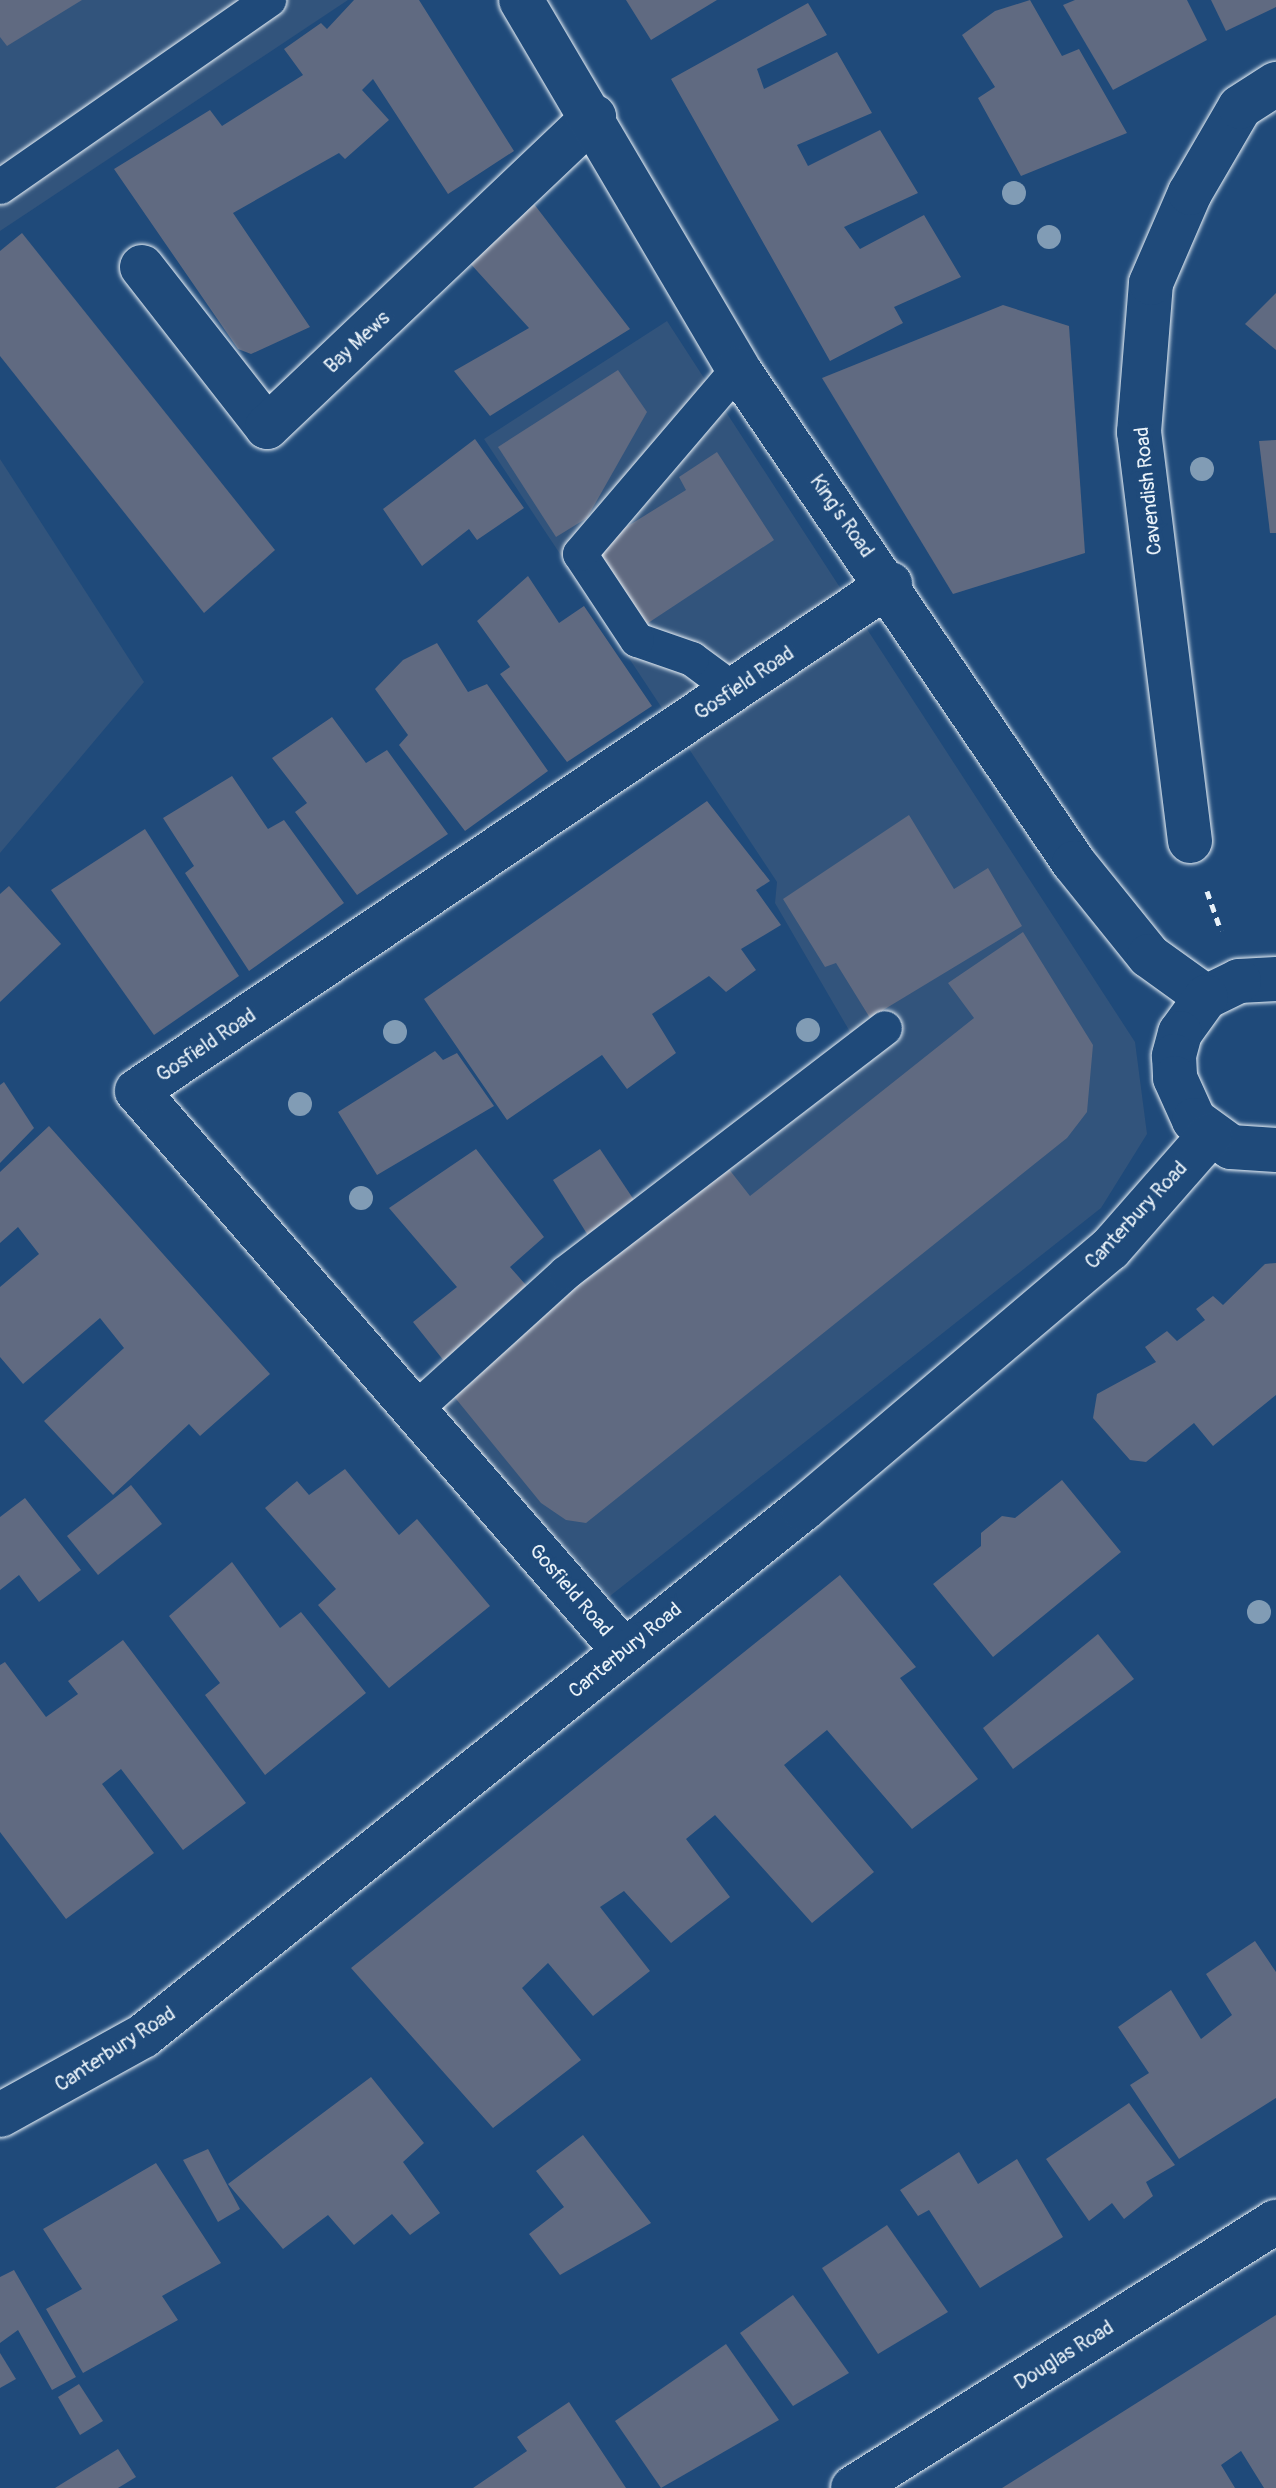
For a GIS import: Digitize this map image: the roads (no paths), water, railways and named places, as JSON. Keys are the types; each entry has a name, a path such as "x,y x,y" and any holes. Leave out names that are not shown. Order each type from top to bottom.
{"street":[{"name":"King's Road","path":"521,0 594,117 738,369 890,584 1074,863 1149,956 1240,985"},
{"name":"Cavendish Road","path":"1190,841 1139,432 1151,283 1190,193 1240,107 1276,84"},
{"name":"Bay Mews","path":"142,267 267,427 594,117"},
{"name":"Gosfield Road","path":"624,1651 137,1091 890,584"},
{"path":"1240,985 1180,1033 1175,1078 1194,1120 1210,1135 1231,1147 1276,1150"},
{"name":"Canterbury Road","path":"0,2115 143,2036 624,1651 1110,1249 1210,1135"},
{"name":"Douglas Road","path":"853,2488 1276,2222"}],"lane":[{"path":"0,187 269,0"},
{"path":"734,690 692,659 637,640 580,554 738,369"},
{"path":"416,1409 566,1273 885,1028"}]}
